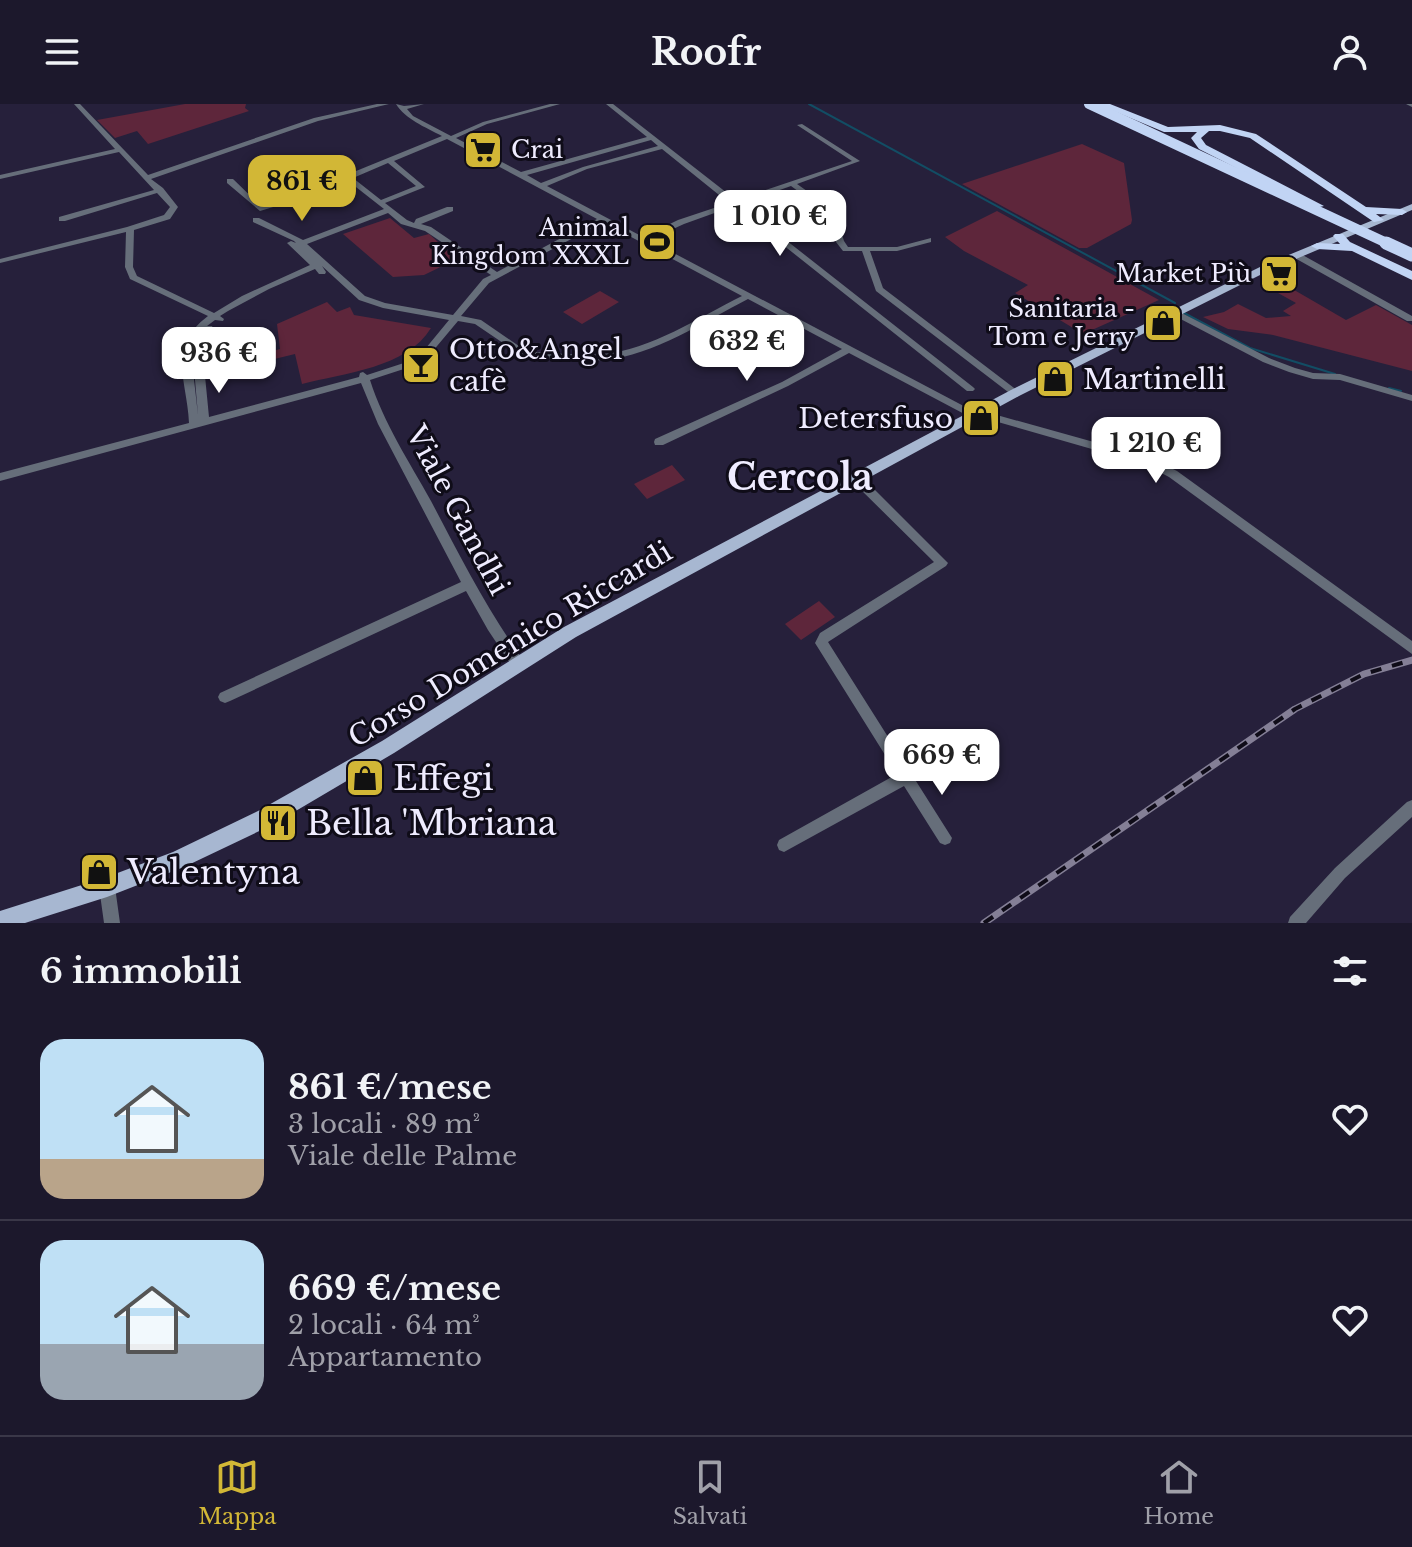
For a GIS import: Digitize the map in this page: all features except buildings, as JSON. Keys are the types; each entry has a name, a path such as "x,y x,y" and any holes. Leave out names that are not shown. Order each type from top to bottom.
{"highway":[{"path":"1086,104 1412,253"},
{"path":"1101,104 1167,130 1227,129 1253,136 1374,222 1363,240 1363,249"},
{"path":"1101,104 1319,206"},
{"path":"1206,129 1196,138 1202,147 1412,253"},
{"path":"1359,211 1409,208"},
{"path":"1356,228 1359,211"},
{"path":"1338,236 1412,276"},
{"path":"1317,246 1363,249"}],"main road":[{"name":"Corso Domenico Riccardi","path":"0,921 107,887 177,860 265,818 388,747 570,632 1015,393 1174,312 1356,228 1409,208"}],"street":[{"path":"0,261 130,229 171,214 174,207 160,190 77,104"},
{"path":"147,178 316,119 386,104"},
{"path":"400,106 421,104"},
{"path":"260,209 349,178 485,123 557,104"},
{"path":"609,104 970,389"},
{"path":"400,106 411,117 599,218 847,350 976,414 1147,461 1173,474 1412,648"},
{"path":"643,240 681,222 857,161 800,125"},
{"path":"520,175 652,138"},
{"path":"541,186 573,172 664,147"},
{"path":"0,177 119,150"},
{"path":"380,203 421,187 389,160"},
{"path":"349,178 404,222 428,229 492,273"},
{"path":"230,181 260,209"},
{"path":"792,184 831,212 846,257 906,248 928,240"},
{"path":"62,219 160,190"},
{"path":"260,209 255,224 260,229 298,244 358,302 382,310 450,319 492,331 528,357 605,357 618,354 664,337 748,296"},
{"path":"416,226 419,221 450,209"},
{"path":"298,244 389,210"},
{"path":"0,474 410,364 424,356 450,319 492,273 599,218"},
{"path":"130,229 129,267 133,277 217,318"},
{"path":"867,254 879,289 1015,393"},
{"path":"1296,255 1410,319"},
{"path":"199,420 197,345 204,332 217,318 320,266"},
{"path":"1174,312 1292,370 1313,376 1340,377 1412,398"},
{"path":"659,442 785,384 847,350"},
{"name":"Viale Gandhi","path":"363,377 392,441 469,584 519,665"},
{"path":"856,478 942,563 824,637 821,643 945,838"},
{"path":"225,697 469,584"},
{"path":"784,845 906,777"},
{"path":"1296,923 1340,873 1412,807"},
{"path":"107,887 112,923"}],"shaded area":[{"path":"185,104 246,104 245,108 249,111 148,144 137,131 115,138 97,120"},
{"path":"1082,144 1124,163 1132,220 1131,224 1087,248 1079,248 962,184"},
{"path":"997,211 1159,300 1083,334 1015,293 1028,285 964,251 945,237"},
{"path":"390,218 414,238 429,234 457,259 424,275 393,277 343,234"},
{"path":"1277,280 1346,320 1376,305 1412,325 1412,371 1273,335 1228,329 1203,317 1224,312 1238,304 1266,318 1291,316 1283,311 1296,303 1278,293 1284,289 1272,282"},
{"path":"600,291 619,302 582,324 563,312"},
{"path":"327,302 337,312 350,307 354,315 431,328 407,352 391,360 302,384 295,354 214,374 213,367 280,349 277,324"},
{"path":"672,465 685,480 647,499 634,484"},
{"path":"819,601 835,617 801,640 785,624"}],"waterway":[{"path":"809,104 1175,303"},
{"path":"1184,313 1250,348 1335,374"},
{"path":"1389,388 1401,391"}],"railway":[{"path":"984,923 1295,709 1364,674 1412,660"}],"place":[{"name":"Crai","path":"483,150"},
{"name":"Animal Kingdom XXXL","path":"657,242"},
{"name":"Market Più","path":"1279,274"},
{"name":"Sanitaria - Tom e Jerry","path":"1163,323"},
{"name":"Otto&Angel cafè","path":"421,365"},
{"name":"Martinelli","path":"1055,379"},
{"name":"Detersfuso","path":"981,418"},
{"name":"Effegi","path":"365,778"},
{"name":"Bella 'Mbriana","path":"278,823"},
{"name":"Valentyna","path":"99,872"}],"district":[{"name":"Cercola","path":"800,477"}]}
